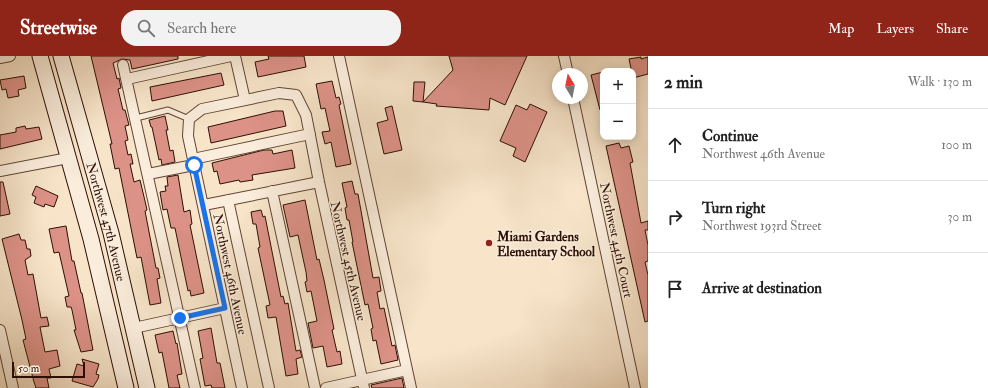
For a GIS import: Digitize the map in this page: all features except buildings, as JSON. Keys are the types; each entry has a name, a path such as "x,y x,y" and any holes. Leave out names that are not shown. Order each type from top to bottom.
{"main road":[{"name":"Northwest 47th Avenue","path":"40,56 107,303 126,388"},
{"name":"Northwest 47th Avenue","path":"61,56 109,227 147,388"},
{"path":"107,303 120,320 134,328"}],"street":[{"path":"0,58 10,56"},
{"path":"127,79 231,56"},
{"path":"189,118 202,109 245,100 235,56"},
{"path":"339,56 411,388"},
{"path":"564,56 567,68"},
{"path":"123,65 195,388"},
{"name":"Northwest 45th Avenue","path":"245,100 278,93 296,95 306,115 319,182 364,384"},
{"name":"Northwest 44th Court","path":"574,104 635,388"},
{"name":"Northwest 46th Avenue","path":"189,118 188,136 242,388"},
{"path":"148,174 194,162 311,136"},
{"path":"0,171 68,158"},
{"path":"204,205 319,182"},
{"path":"272,191 315,388"},
{"path":"228,200 269,388"},
{"path":"134,328 225,308"},
{"path":"0,330 13,388"},
{"path":"326,388 364,384 407,370"}],"lane":[{"path":"136,118 168,110 189,118"}],"place":[{"name":"Miami Gardens Elementary School","path":"489,243"}],"route":[{"path":"180,318 225,308 204,205 194,165"}]}
